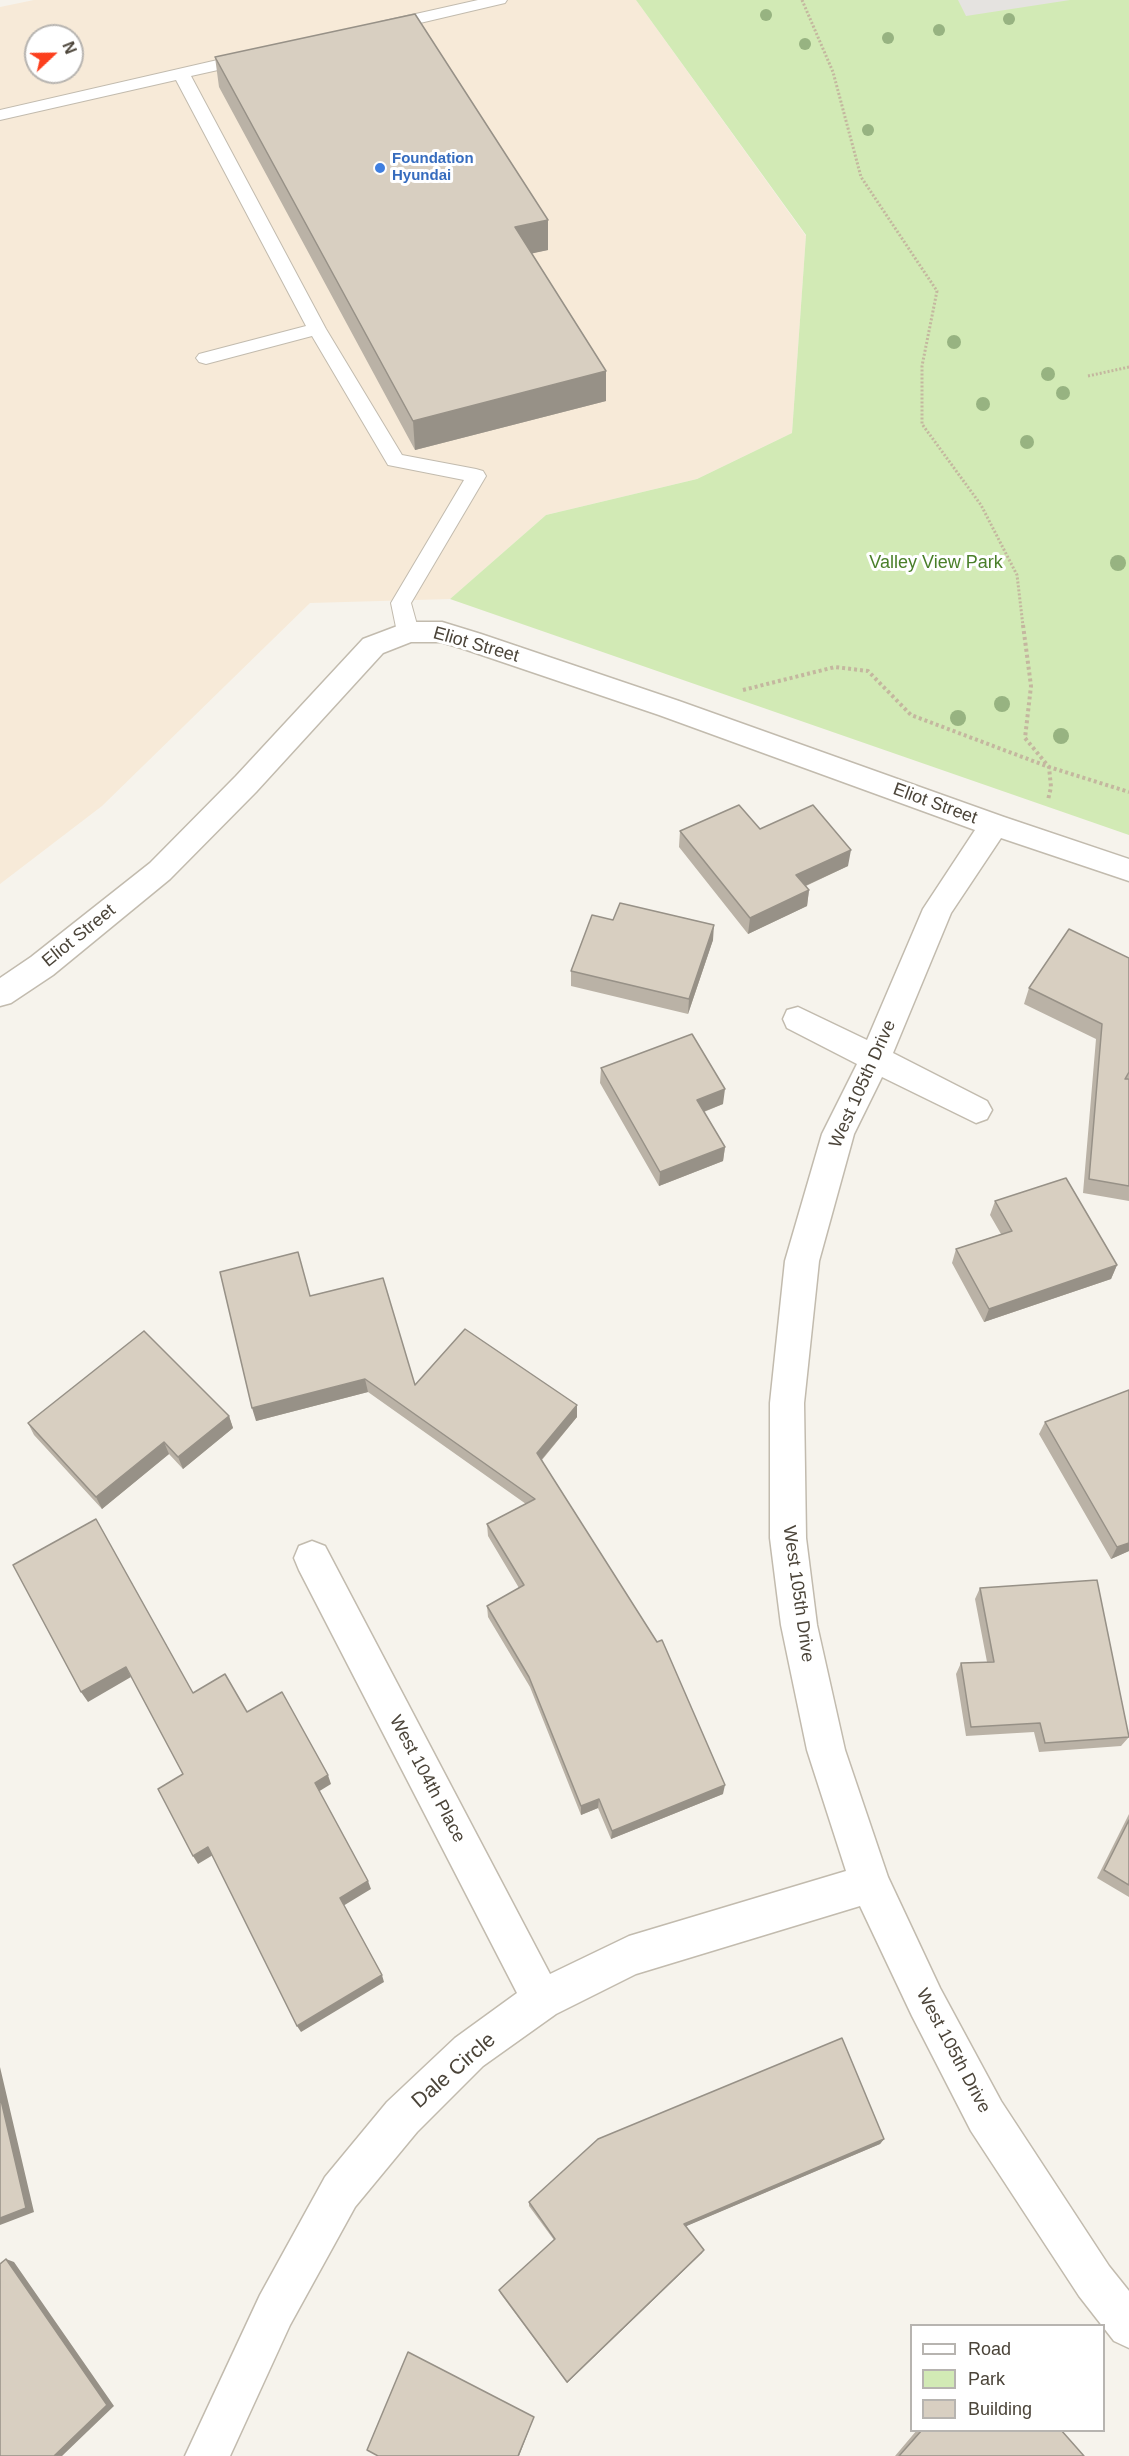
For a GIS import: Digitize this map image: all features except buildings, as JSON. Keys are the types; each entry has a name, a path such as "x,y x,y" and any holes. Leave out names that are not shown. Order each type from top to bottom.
{"street":[{"name":"Eliot Street","path":"0,994 42,966 160,871 246,784 373,646 408,632 442,632 482,644 669,708 994,825 1129,870"},
{"name":"West 105th Drive","path":"994,825 938,909 874,1059 838,1134 802,1261 787,1403 788,1538 799,1625 826,1750 870,1882 926,2002 986,2116 1094,2282 1129,2326"},
{"path":"798,1019 976,1110"},
{"name":"West 104th Place","path":"312,1558 542,2000"},
{"name":"Dale Circle","path":"207,2456 275,2310 340,2192 402,2117 469,2052 542,2000 629,1956 870,1882"}],"lane":[{"path":"365,31 499,0"},
{"path":"0,115 262,55"},
{"path":"181,74 317,329 394,460 476,476 401,603 408,632"},
{"path":"206,358 317,329"}],"path":[{"path":"802,0 833,72 861,177 937,291 922,366 922,424 981,505 1017,575 1031,686 1025,738 1049,767 1051,787 1046,806"},
{"path":"1088,376 1129,367"},
{"path":"743,691 836,667 868,671 911,715 1049,767 1129,792"}],"shaded area":[{"path":"34,0 636,0 806,236 792,433 697,479 546,515 450,599 310,603 102,806 0,884 0,7"},
{"path":"958,0 1070,0 966,16"}],"green space":[{"name":"Valley View Park","path":"636,0 1129,0 1129,835 450,599 546,515 697,479 792,433 806,235"}],"place":[{"name":"Foundation Hyundai","path":"380,168"}]}
